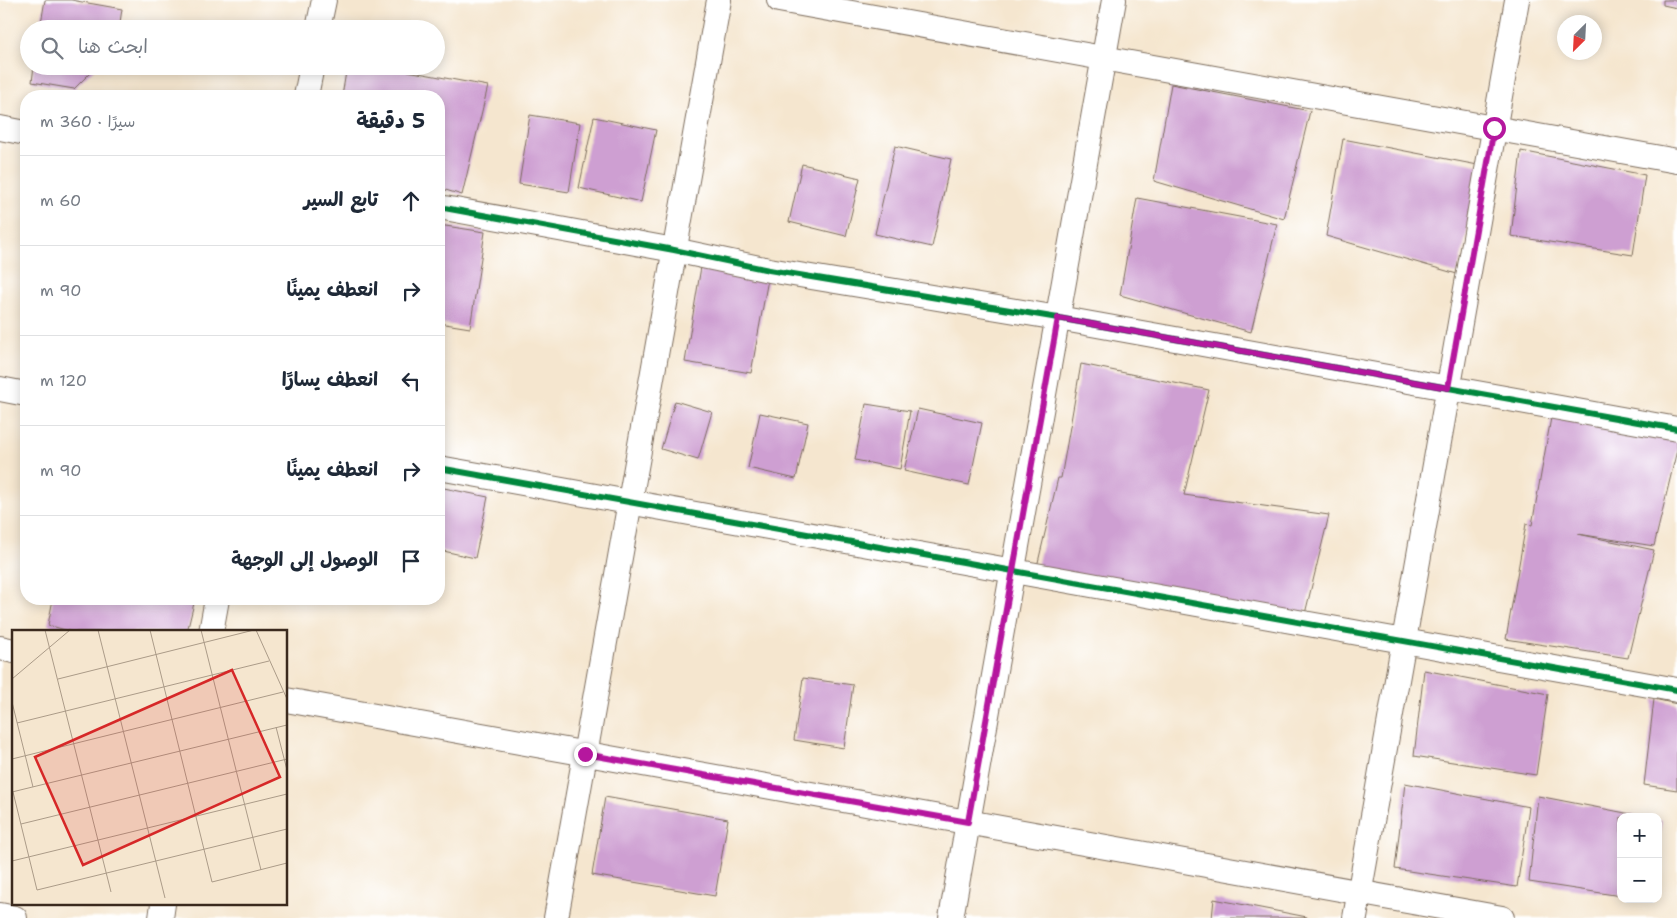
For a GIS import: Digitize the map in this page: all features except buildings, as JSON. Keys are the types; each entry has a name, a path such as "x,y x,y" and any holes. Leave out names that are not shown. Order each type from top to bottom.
{"street":[{"path":"320,20 324,0"},
{"path":"556,918 719,0"},
{"path":"779,0 1677,161"},
{"path":"951,918 1114,0"},
{"path":"1354,918 1517,0"},
{"path":"307,90 310,75"},
{"path":"0,128 20,132"},
{"path":"445,208 674,250 769,270 1058,318 1677,430"},
{"path":"0,389 20,393"},
{"path":"445,469 1677,690"},
{"path":"211,630 216,605"},
{"path":"288,700 1502,918"},
{"path":"0,915 15,918"}],"cycle path":[{"path":"445,208 674,250 769,270 1058,318 1677,429"},
{"path":"445,469 1677,690"}],"route":[{"path":"585,754 968,822 1058,318 1448,388 1494,128"}]}
